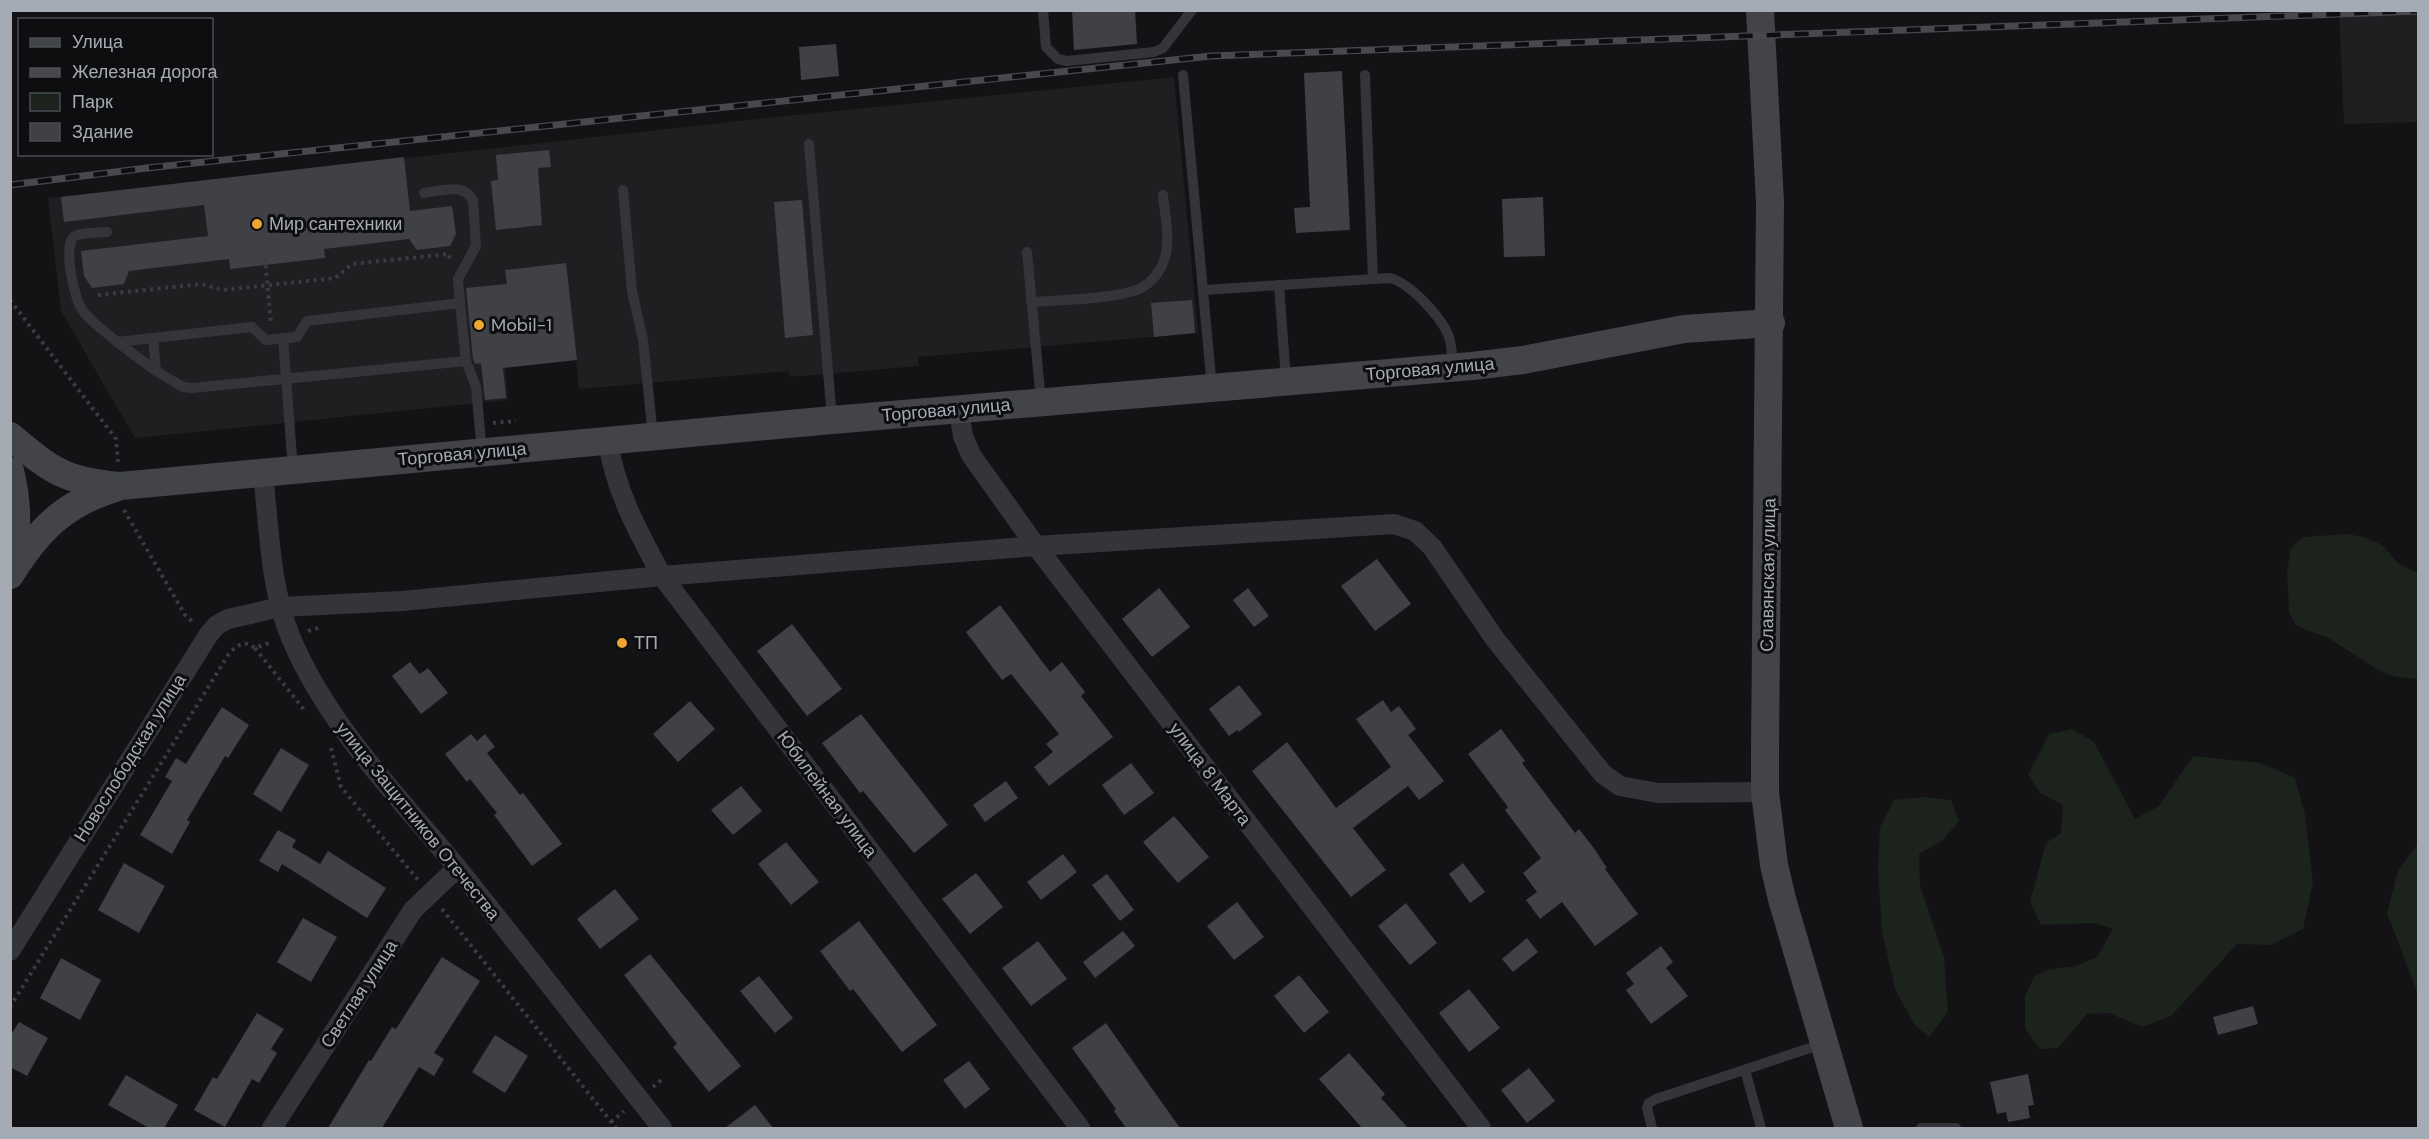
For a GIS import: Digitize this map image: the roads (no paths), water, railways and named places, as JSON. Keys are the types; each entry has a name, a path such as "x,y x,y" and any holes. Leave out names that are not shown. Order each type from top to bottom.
{"street":[{"name":"Славянская улица","path":"1760,10 1770,203 1771,323 1765,792 1769,834 1782,899 1849,1128"},
{"name":"Торговая улица","path":"120,486 832,420 1453,368 1522,360 1684,329 1771,323"},
{"name":"улица 8 Марта","path":"959,410 963,436 971,455 1036,546 1482,1128"},
{"path":"10,436 59,474 90,483 120,486"},
{"name":"Юбилейная улица","path":"608,441 620,491 638,532 662,576 1080,1128"},
{"path":"10,471 17,517 16,541 10,565"},
{"name":"улица Защитников Отечества","path":"263,473 275,574 281,607 290,637 340,725 457,868 662,1128"},
{"path":"10,575 23,555 60,514 92,495 120,486"},
{"name":"Новослободская улица","path":"10,951 209,634 217,625 228,619 281,607 402,601 662,576 1036,546 1394,524 1415,531 1432,547 1502,648 1603,774 1620,786 1658,793 1765,792"},
{"name":"Светлая улица","path":"272,1128 413,910 457,868"}],"lane":[{"path":"1043,10 1046,48 1058,59 1067,61 1154,52 1164,48 1192,10"},
{"path":"1183,75 1212,388"},
{"path":"1365,75 1373,279"},
{"path":"809,144 832,420"},
{"path":"424,193 463,189 470,194 472,201 476,246 458,279 466,361 476,387 482,453"},
{"path":"623,190 632,291 643,340 653,436"},
{"path":"1031,302 1128,293 1143,288 1154,278 1165,260 1167,243 1163,195"},
{"path":"107,232 75,236 70,241 68,250 75,293 82,311 117,342 156,371 183,387 192,388 466,361"},
{"path":"1027,252 1041,402"},
{"path":"1204,290 1390,278 1400,280 1442,324 1448,335 1453,368"},
{"path":"1279,285 1286,382"},
{"path":"117,342 252,327 266,340 297,337 307,321 460,303"},
{"path":"153,338 156,371"},
{"path":"283,338 293,470"},
{"path":"1652,1128 1647,1108 1649,1103 1824,1043"},
{"path":"1745,1070 1761,1128"},
{"path":"1921,1128 1956,1128"}],"railway":[{"path":"10,185 147,168 1211,56 2418,11"}],"place":[{"name":"Мир сантехники","path":"257,224"},
{"name":"Mobil-1","path":"479,325"},
{"name":"ТП","path":"622,643"}]}
